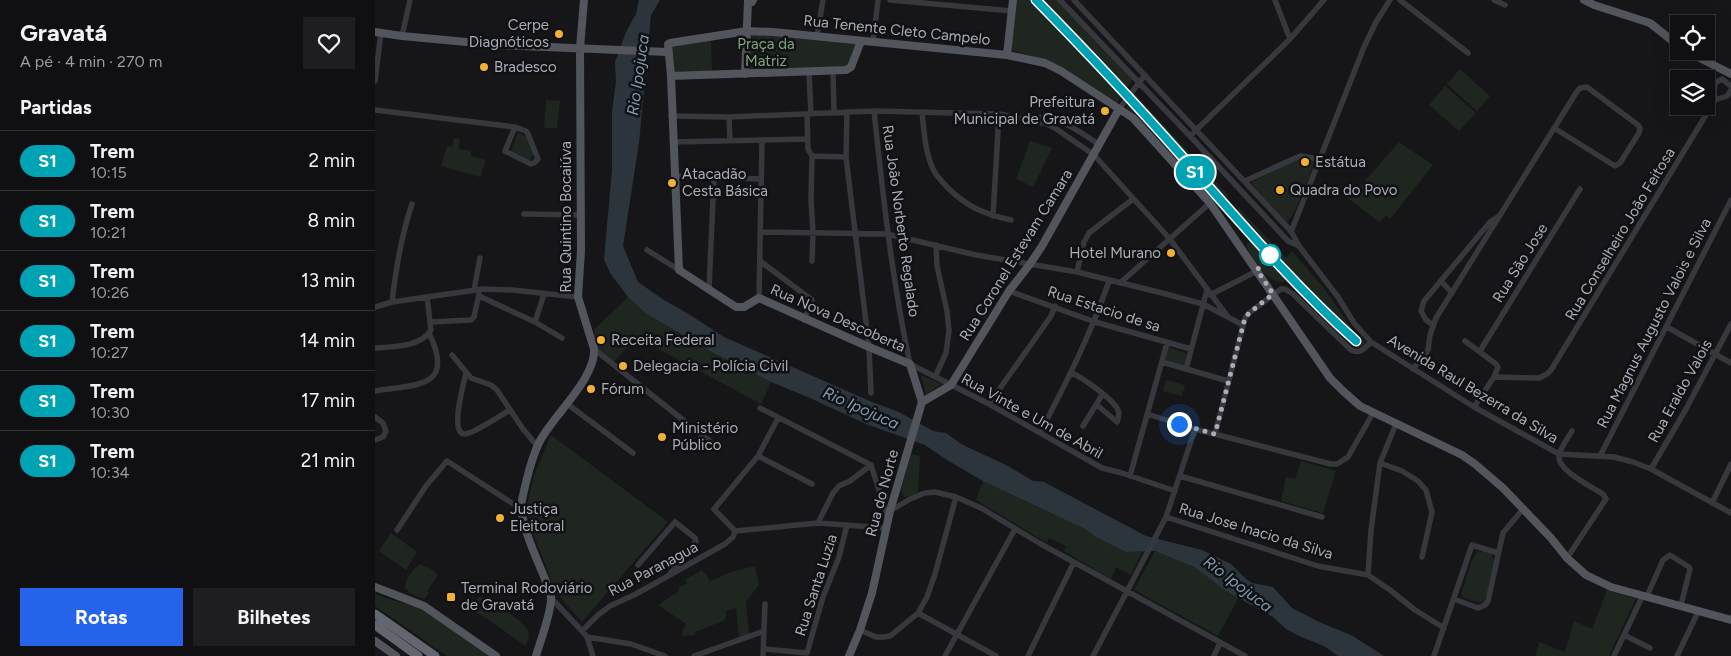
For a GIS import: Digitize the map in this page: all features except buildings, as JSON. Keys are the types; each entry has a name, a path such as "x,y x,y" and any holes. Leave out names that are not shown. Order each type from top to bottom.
{"highway":[{"path":"375,614 435,656"},
{"path":"375,625 418,656"}],"main road":[{"name":"Rua Quintino Bocaiúva","path":"551,598 522,518 521,509 538,446 545,433 590,371 595,357 578,297 581,251 580,48 584,0"},
{"path":"745,74 749,0"},
{"path":"1007,55 1013,0"},
{"path":"1584,0 1650,23 1670,39"},
{"name":"Rua Tenente Cleto Campelo","path":"665,52 670,42 747,31 1007,55 1045,63 1061,71 1133,118 1144,129 1210,203 1330,378 1360,406 1467,458 1487,473 1580,571 1592,578 1611,587 1731,620"},
{"path":"378,32 401,36 499,45 665,52 671,76 671,116 679,270"},
{"path":"671,76 833,72 849,69 861,41"},
{"path":"1704,60 1731,74"},
{"name":"Rua Coronel Estevam Camara","path":"922,402 951,385 1009,291 1030,264 1119,109"},
{"name":"Rua Nova Descoberta","path":"679,270 736,307 744,307 759,298 869,348 910,364"},
{"path":"910,364 922,402"},
{"name":"Rua do Norte","path":"849,656 872,593 889,515 922,402"},
{"path":"375,587 424,606 496,656"},
{"path":"536,656 551,598"},
{"path":"375,642 396,656"}],"street":[{"path":"401,36 410,0"},
{"path":"817,36 823,0"},
{"path":"873,42 879,0"},
{"path":"890,0 929,1 1012,11"},
{"name":"Avenida Raul Bezerra da Silva","path":"1075,0 1291,231 1299,246 1338,297 1354,323 1371,342 1474,407 1559,454 1600,456 1633,462 1651,469 1731,513"},
{"path":"1275,0 1290,39"},
{"path":"1191,136 1290,39 1324,0"},
{"path":"1288,241 1364,47 1376,22 1390,0"},
{"path":"1399,0 1468,53"},
{"path":"1494,0 1505,5"},
{"name":"Avenida Raul Bezerra da Silva","path":"1062,1 1288,241 1299,246"},
{"path":"1096,37 1103,30"},
{"path":"375,81 378,32"},
{"path":"833,72 834,113"},
{"path":"809,73 807,139 808,149 813,156 811,200 812,261"},
{"path":"1119,109 1145,74"},
{"name":"Rua Conselheiro João Feitosa","path":"1715,85 1717,80 1721,79 1731,86"},
{"path":"1413,369 1428,350 1433,325 1576,92 1587,87 1640,128 1639,133 1620,163 1615,166 1554,128"},
{"name":"Rua Conselheiro João Feitosa","path":"1715,100 1727,96 1731,90"},
{"path":"375,110 515,127 526,131 528,134 538,158 534,163 531,164 505,151 515,127"},
{"path":"671,116 729,117 873,111 999,114 1030,119 1055,128 1094,155 1169,238 1228,317"},
{"name":"Rua João Norberto Regalado","path":"873,111 887,234 901,322 910,364"},
{"path":"847,112 846,157 869,348 871,393"},
{"path":"922,112 924,136 935,174 949,189 971,207 993,216 1011,220"},
{"path":"993,216 999,114"},
{"name":"Rua Conselheiro João Feitosa","path":"1494,376 1542,377 1551,370 1706,115"},
{"path":"729,117 730,140"},
{"path":"1030,119 1045,118 1061,122 1100,145"},
{"path":"673,142 807,139"},
{"path":"759,298 761,140"},
{"path":"813,156 846,157"},
{"path":"1245,181 1300,156 1320,159"},
{"path":"1226,174 1233,169"},
{"path":"675,176 761,179"},
{"path":"709,289 714,177"},
{"name":"Rua São Jose","path":"1480,351 1581,189"},
{"path":"1077,272 1084,242 1089,233 1133,199"},
{"name":"Rua Magnus Augusto Valois e Silva","path":"1600,456 1731,200"},
{"path":"1120,283 1210,203"},
{"path":"392,302 403,233 412,204"},
{"path":"1260,211 1267,205"},
{"path":"524,214 581,214"},
{"path":"1433,325 1426,320 1421,311 1424,301 1490,222 1501,215"},
{"path":"760,232 887,234 976,255 1077,272 1203,304 1243,325"},
{"path":"935,377 946,353 949,331 947,310 937,266 936,245"},
{"path":"647,250 679,270"},
{"path":"431,322 471,320 474,317 479,296 477,290 480,258"},
{"path":"760,260 811,298 813,301 805,320"},
{"path":"1187,369 1203,304 1209,292 1257,270"},
{"path":"1040,433 1095,322 1109,280"},
{"path":"1441,281 1452,293"},
{"path":"1215,434 1243,325 1249,313 1281,289 1285,289 1293,294 1351,350 1361,352 1371,342"},
{"path":"375,307 392,302 477,290 512,290 578,297"},
{"name":"Rua Estacio de sa","path":"1009,291 1095,322 1191,349"},
{"path":"535,322 543,294"},
{"path":"479,296 535,322 562,338"},
{"path":"375,348 407,344 422,339 429,334 431,322 427,297"},
{"path":"989,404 1051,316 1055,306"},
{"name":"Rua Eraldo Valois","path":"1651,469 1716,355 1731,324"},
{"path":"1667,327 1731,363"},
{"path":"375,391 425,383 434,377 439,362 436,347 429,334"},
{"path":"1465,340 1497,364 1494,376 1474,407"},
{"path":"1130,476 1167,343"},
{"path":"594,349 717,447"},
{"path":"452,356 466,373 476,381 495,387 523,429 538,446"},
{"path":"1162,362 1228,381"},
{"name":"Rua Vinte e Um de Abril","path":"910,364 989,404 1102,468 1175,491"},
{"path":"466,373 458,411 457,428 460,432 465,434 473,431 510,410"},
{"path":"1071,373 1084,379 1118,410 1117,422 1097,406"},
{"path":"1083,426 1102,395"},
{"path":"566,403 633,453"},
{"path":"760,408 871,465 889,515 910,499 925,493 935,492 956,496 981,508 1015,529 1245,656"},
{"path":"1147,414 1195,429 1337,464 1348,457 1373,413"},
{"path":"375,417 383,423 385,431 383,437 375,440"},
{"path":"778,418 758,456 714,509 735,531 818,523 886,528"},
{"path":"1396,424 1379,463 1368,575 1415,610 1444,628"},
{"path":"1093,656 1166,517 1195,429"},
{"path":"1567,558 1605,502 1606,497 1559,463 1559,454 1572,431"},
{"path":"758,456 812,484"},
{"path":"397,530 426,486 447,461 521,509"},
{"path":"1379,463 1402,471 1418,481 1426,490 1432,512 1422,557"},
{"path":"1711,503 1731,464"},
{"path":"818,523 839,486 871,465"},
{"path":"1180,476 1323,517"},
{"path":"860,630 876,637 890,636 918,613 927,597 935,574 956,496"},
{"path":"1454,599 1478,608 1485,605 1488,601 1505,528 1523,509"},
{"name":"Rua Jose Inacio da Silva","path":"1166,517 1318,566 1368,575"},
{"path":"638,565 673,523 677,523 696,541 668,576"},
{"name":"Rua Santa Luzia","path":"763,653 807,653 823,597 841,550 847,525"},
{"path":"945,656 1015,529"},
{"name":"Rua Paranagua","path":"582,631 598,614 610,606 636,594 725,544 733,537 735,531"},
{"path":"1434,656 1472,545 1498,553"},
{"path":"1614,656 1663,560 1669,555 1690,569 1681,605"},
{"path":"1028,656 1074,562"},
{"path":"551,598 582,631 587,638 593,656"},
{"path":"763,653 765,604"},
{"path":"1677,656 1699,610"},
{"path":"918,613 996,656"},
{"path":"694,656 764,631"},
{"path":"1624,634 1650,648"},
{"path":"587,638 631,644 665,656"},
{"path":"1214,656 1220,643"}],"green space":[{"path":"1017,0 1057,0 1133,79 1117,103 1046,60 1011,50"},
{"name":"Praça da Matriz","path":"750,34 856,44 845,67 749,70"},
{"path":"711,40 712,71 674,73 672,45"},
{"path":"1460,69 1490,96 1477,111 1447,84"},
{"path":"1445,86 1476,113 1459,131 1429,105"},
{"path":"1135,94 1229,196 1219,206 1136,115 1126,108"},
{"path":"546,100 560,101 557,128 544,128"},
{"path":"518,132 527,137 534,153 530,160 511,151"},
{"path":"454,138 460,139 459,149 471,151 471,156 486,160 480,177 441,166 447,146 452,147"},
{"path":"1030,141 1052,148 1033,187 1016,179"},
{"path":"1399,142 1433,165 1390,219 1386,215 1379,222 1349,199"},
{"path":"1298,159 1313,159 1315,161 1298,204 1286,223 1250,183"},
{"path":"1239,208 1286,258 1292,251 1323,287 1353,330 1366,343 1364,346 1357,348 1308,301 1310,298 1290,276 1284,282 1278,282 1262,270 1246,246 1252,239 1284,270 1232,215"},
{"path":"628,297 679,333 715,354 771,382 761,404 636,337 614,362 597,348 594,330"},
{"path":"1168,347 1187,354 1184,366 1165,361"},
{"path":"921,375 941,384 926,395"},
{"path":"1166,380 1185,385 1182,396 1163,391"},
{"path":"551,435 668,522 582,622 556,592 530,525 527,505 534,476"},
{"path":"911,454 920,456 918,491 917,495 904,497 901,490"},
{"path":"1301,461 1336,471 1323,513 1281,501 1286,477 1295,479"},
{"path":"983,481 1087,530 1094,536 1126,552 1142,552 1131,575 1116,567 1111,579 1064,551 1066,546 1049,538 1047,543 976,500"},
{"path":"391,533 417,552 406,570 379,551"},
{"path":"1155,551 1194,567 1226,591 1239,597 1218,636 1134,590"},
{"path":"1478,551 1491,553 1494,561 1487,595 1481,603 1464,598 1461,594 1472,560"},
{"path":"420,564 433,570 438,575 424,599 409,593 405,587 410,574"},
{"path":"755,566 759,585 746,602 749,634 739,638 736,608 726,611 726,618 723,621 695,632 694,635 684,636 681,635 686,624 658,605 679,591 678,588 687,583 685,580 702,570 710,581 731,572"},
{"path":"1607,590 1636,599 1609,656 1535,656 1539,642 1565,652 1574,621 1592,629"},
{"path":"375,593 427,612 489,656 447,656 375,606"},
{"path":"480,597 491,601 521,622 529,635 525,646 474,611 477,599"}],"water":[{"name":"Rio Ipojuca","path":"639,0 660,0 651,15 639,143 623,246 638,282 724,337 899,412 933,431 946,433 961,444 1008,466 1033,481 1044,482 1146,536 1202,550 1231,564 1252,583 1273,587 1292,608 1351,635 1384,656 1338,656 1324,646 1286,629 1273,617 1226,591 1194,567 1155,551 1126,552 1094,536 1087,530 983,481 925,445 866,424 771,382 710,351 647,314 628,297 610,273 604,259 612,170 612,111 616,81 615,62 626,32 636,14"}],"railway":[{"path":"1036,0 1154,125 1292,278 1356,341"}],"train":[{"name":"S1","path":"1036,0 1128,96 1267,252 1329,317 1356,341"}],"place":[{"name":"Cerpe Diagnóticos","path":"559,34"},
{"name":"Bradesco","path":"484,67"},
{"name":"Prefeitura Municipal de Gravatá","path":"1105,111"},
{"name":"Estátua","path":"1305,162"},
{"name":"Atacadão Cesta Básica","path":"672,183"},
{"name":"Quadra do Povo","path":"1280,190"},
{"name":"Hotel Murano","path":"1171,253"},
{"name":"Receita Federal","path":"601,340"},
{"name":"Delegacia - Polícia Civil","path":"623,366"},
{"name":"Fórum","path":"591,389"},
{"name":"Ministério Público","path":"662,437"},
{"name":"Justiça Eleitoral","path":"500,518"},
{"name":"Terminal Rodoviário de Gravatá","path":"451,597"}],"route":[{"path":"1179,424 1215,434 1245,318 1273,294 1257,270 1270,255"}]}
